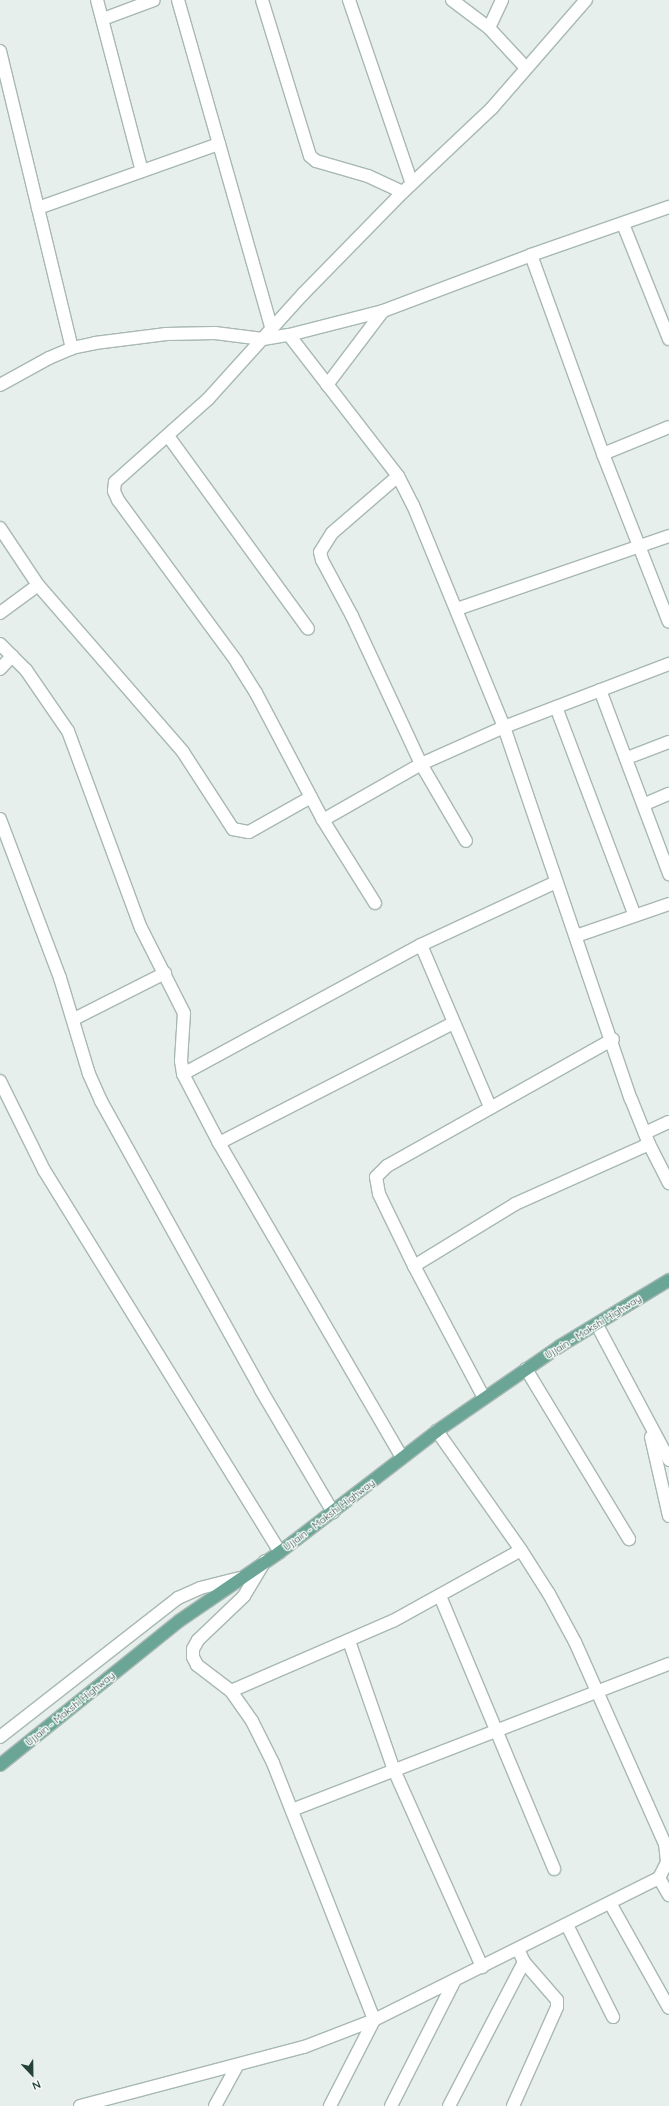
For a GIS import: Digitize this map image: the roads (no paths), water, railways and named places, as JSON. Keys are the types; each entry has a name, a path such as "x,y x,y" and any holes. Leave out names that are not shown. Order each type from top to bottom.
{"main road":[{"name":"Ujjain - Makshi Highway","path":"0,1765 179,1621 280,1552 437,1431 526,1369 669,1280"}],"street":[{"path":"97,0 142,171"},
{"path":"103,19 154,0"},
{"path":"178,0 271,327"},
{"path":"262,0 310,156 316,161 408,188"},
{"path":"349,0 408,188"},
{"path":"452,0 489,28 526,68"},
{"path":"489,28 502,0"},
{"path":"375,903 323,820 256,693 237,662 115,494 116,480 168,436 208,399 263,339 271,327 408,188 492,108 586,0"},
{"path":"0,52 72,348"},
{"path":"38,208 219,144"},
{"path":"0,385 72,348 129,337 166,334 215,333 263,339 289,335 383,311 531,255 669,207"},
{"path":"623,224 669,339"},
{"path":"531,255 603,454 669,622"},
{"path":"327,385 383,311"},
{"path":"289,335 398,476 457,609 504,727 556,882 613,1039 647,1139 669,1183"},
{"path":"603,454 669,427"},
{"path":"168,436 308,629"},
{"path":"398,476 332,533 320,552 322,560 352,616 421,764 466,841"},
{"path":"0,528 38,585 183,752 233,828 249,832 311,798"},
{"path":"457,609 669,536"},
{"path":"0,613 38,585"},
{"path":"0,644 12,656 51,703 68,730 141,928 184,1013 181,1061 183,1074 219,1143 402,1457"},
{"path":"0,669 12,656"},
{"path":"323,820 421,764 504,727 556,706 669,664"},
{"path":"600,690 644,804 665,851 669,874"},
{"path":"556,706 634,916"},
{"path":"627,758 669,742"},
{"path":"644,804 669,794"},
{"path":"0,819 74,1019 89,1074 101,1101 262,1390 333,1512"},
{"path":"183,1074 422,945 556,882"},
{"path":"576,936 669,904"},
{"path":"422,945 453,1023 490,1107"},
{"path":"74,1019 165,973"},
{"path":"219,1143 453,1023"},
{"path":"484,1398 414,1266 379,1194 376,1177 387,1166 613,1039"},
{"path":"0,1081 44,1170 280,1552"},
{"path":"414,1266 515,1204 647,1139 669,1122"},
{"path":"596,1325 647,1422 669,1460"},
{"path":"526,1369 629,1539"},
{"path":"647,1422 669,1516"},
{"path":"80,2106 182,2078 237,2066 304,2047 374,2020 454,1982 660,1878 667,1862 665,1844 575,1642 550,1594 521,1550 437,1431"},
{"path":"231,1691 349,1641 440,1596 521,1550"},
{"path":"265,1561 244,1596 198,1640 193,1649 193,1657 197,1665 231,1691 252,1721 292,1810 374,2020 330,2106"},
{"path":"0,1737 178,1598 200,1588 240,1578"},
{"path":"440,1596 554,1869"},
{"path":"349,1641 394,1770 482,1967"},
{"path":"292,1810 669,1664"},
{"path":"660,1878 669,1895"},
{"path":"610,1903 669,2008"},
{"path":"567,1925 613,2017"},
{"path":"513,2106 557,2007 555,1995 524,1962 518,1950"},
{"path":"450,2106 524,1962"},
{"path":"391,2106 454,1982"},
{"path":"215,2106 237,2066"}]}
